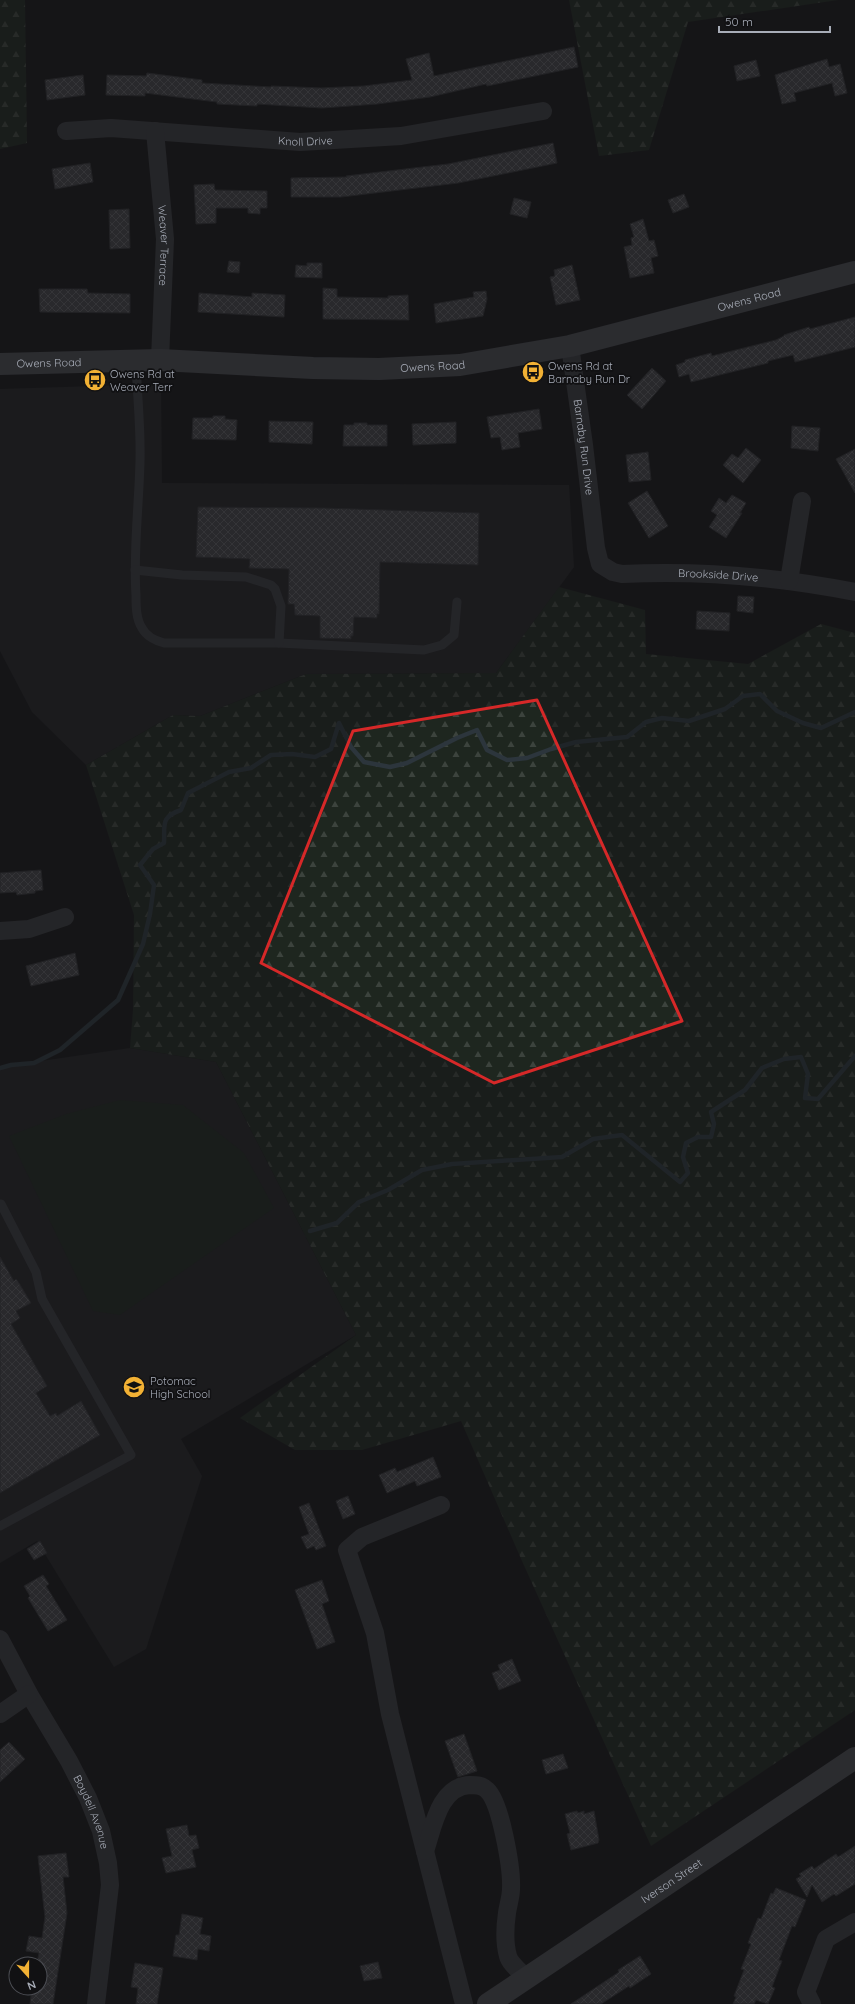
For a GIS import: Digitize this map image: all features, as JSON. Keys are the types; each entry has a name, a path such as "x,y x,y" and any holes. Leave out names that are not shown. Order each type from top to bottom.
{"street":[{"name":"Knoll Drive","path":"66,131 111,128 155,130 230,138 300,142 360,140 424,133 543,111"},
{"name":"Weaver Terrace","path":"155,130 164,239 160,360"},
{"name":"Owens Road","path":"0,364 160,360 313,368 379,369 460,365 570,346 855,272"},
{"name":"Barnaby Run Drive","path":"570,346 584,445 596,548"},
{"path":"789,581 802,501"},
{"name":"Brookside Drive","path":"596,548 600,564 613,572 622,574 683,572 789,581 855,592"},
{"path":"0,931 29,929 65,917"},
{"path":"441,1506 362,1537 347,1550 375,1632 390,1714 464,2004"},
{"name":"Boydell Avenue","path":"0,1640 29,1694 69,1761 88,1798 101,1831 108,1863 110,1901 96,2004"},
{"path":"0,1714 29,1694"},
{"name":"Iverson Street","path":"488,2004 855,1758"},
{"path":"425,1851 440,1808 450,1792 464,1785 478,1785 487,1790 497,1808 511,1869 511,1892 507,1914 505,1942 508,1958 527,1978"},
{"path":"812,2004 806,1992 826,1939 855,1922"}],"lane":[{"path":"136,361 140,459 135,570 137,612 141,628 146,634 157,641 174,643 279,643 424,650 442,645 454,635 457,602"},
{"path":"135,570 167,574 246,577 271,585 275,589 281,606 279,643"},
{"path":"0,1526 131,1455 42,1299 36,1272 1,1204"}],"highlighted area":[{"path":"537,700 682,1021 494,1083 261,963 353,731"}],"shaded area":[{"path":"161,384 162,483 569,485 574,567 496,673 306,674 200,716 173,715 86,765 32,712 0,651 0,389"},
{"name":"Potomac High School","path":"130,1048 216,1062 356,1335 181,1439 202,1476 146,1649 114,1667 37,1541 0,1563 0,1067"}],"green space":[{"path":"0,0 25,0 27,143 0,149"},
{"path":"569,0 838,0 688,22 649,150 599,156"},
{"path":"559,587 645,610 646,654 748,664 821,624 855,633 855,1710 651,1846 522,1561 461,1421 362,1450 295,1450 240,1418 356,1335 216,1062 130,1048 133,1010 134,915 86,765 173,715 200,716 306,674 496,673"},
{"path":"120,1100 183,1105 244,1153 274,1208 120,1315 93,1311 9,1136 66,1114"}],"building":[{"path":"574,47 578,67 487,86 486,84 430,97 377,104 322,108 257,104 257,106 217,104 217,102 145,93 145,96 106,95 107,75 146,76 147,73 202,80 202,83 271,87 321,88 364,86 412,80 406,59 429,53 434,76"},
{"path":"827,59 829,67 840,64 847,93 835,96 832,83 794,93 796,101 782,104 775,75"},
{"path":"756,60 760,76 737,81 734,66"},
{"path":"83,75 85,95 47,100 45,80"},
{"path":"553,143 557,163 458,183 341,197 291,197 291,178 347,177 346,176 448,164"},
{"path":"90,163 93,182 55,189 52,169"},
{"path":"214,184 215,190 267,191 267,208 260,208 260,214 248,213 248,208 216,208 216,223 196,224 194,185"},
{"path":"684,194 689,207 673,213 668,200"},
{"path":"514,198 531,202 527,218 510,214"},
{"path":"129,209 130,248 110,249 109,210"},
{"path":"643,219 649,241 654,240 658,256 651,258 654,273 630,278 624,247 632,245 631,238 634,237 630,224"},
{"path":"229,261 240,262 239,273 227,272"},
{"path":"307,263 322,263 322,278 295,277 296,265 307,266"},
{"path":"572,265 580,300 556,305 550,277 555,276 554,270"},
{"path":"323,288 337,289 337,297 388,298 388,296 408,295 409,320 323,319"},
{"path":"39,289 87,289 88,293 130,294 130,313 40,312"},
{"path":"486,291 487,299 483,316 436,323 434,304 474,297 473,292"},
{"path":"199,293 252,297 252,293 285,295 284,317 198,312"},
{"path":"855,317 855,347 795,362 793,355 768,361 768,363 691,382 689,374 679,377 676,365 685,362 685,360 711,353 712,356 776,340 784,335 809,327 810,329"},
{"path":"652,368 666,381 642,409 627,395"},
{"path":"539,409 542,429 518,433 520,447 502,450 500,437 491,438 487,417"},
{"path":"213,416 225,416 225,419 237,420 236,440 192,439 193,418 213,418"},
{"path":"269,421 313,422 312,444 269,442"},
{"path":"456,422 456,443 413,445 412,424"},
{"path":"354,423 367,423 367,425 387,425 387,446 343,446 344,425 354,425"},
{"path":"792,426 820,428 818,451 791,448"},
{"path":"746,448 761,460 743,483 723,465 732,454 738,458"},
{"path":"855,449 855,493 836,459"},
{"path":"648,452 651,480 629,482 626,455"},
{"path":"647,491 668,526 649,538 628,503"},
{"path":"732,495 746,503 740,513 742,513 726,538 709,527 717,515 711,511 719,498 726,503"},
{"path":"198,507 323,508 479,513 478,565 380,562 379,614 377,614 377,618 354,617 353,636 351,636 351,639 320,638 320,616 295,615 294,604 288,604 289,569 249,568 250,559 196,557"},
{"path":"738,596 754,597 753,613 737,611"},
{"path":"697,611 730,613 729,631 696,629"},
{"path":"41,870 43,890 35,891 35,893 17,895 16,892 0,893 0,873"},
{"path":"75,953 79,975 31,986 26,966"},
{"path":"0,1257 14,1281 16,1279 31,1303 16,1311 20,1318 11,1324 47,1386 36,1393 50,1416 56,1413 57,1416 81,1401 100,1435 0,1493"},
{"path":"433,1457 441,1477 417,1486 415,1481 387,1493 379,1475 395,1468 397,1472"},
{"path":"348,1496 355,1514 343,1519 336,1501"},
{"path":"309,1503 326,1546 316,1550 314,1546 307,1549 301,1537 309,1534 299,1507"},
{"path":"40,1541 47,1553 34,1560 27,1549"},
{"path":"43,1575 49,1584 46,1586 67,1620 48,1631 28,1598 30,1596 24,1586"},
{"path":"322,1580 329,1601 322,1604 335,1642 317,1649 295,1590"},
{"path":"512,1659 521,1681 499,1690 492,1673 500,1670 498,1665"},
{"path":"464,1734 477,1771 458,1777 445,1741"},
{"path":"9,1742 25,1759 0,1782 0,1750"},
{"path":"563,1754 568,1768 546,1774 542,1760"},
{"path":"577,1811 578,1813 584,1811 584,1814 594,1811 599,1840 598,1843 571,1850 567,1834 570,1833 565,1814"},
{"path":"187,1825 189,1836 196,1835 199,1848 192,1850 196,1867 166,1873 162,1858 172,1856 166,1829"},
{"path":"855,1846 855,1884 836,1896 834,1894 822,1902 812,1885 807,1897 796,1879 801,1876 799,1874 812,1866 814,1869 836,1854 838,1857"},
{"path":"66,1853 69,1877 63,1877 67,1913 53,2004 30,2004 31,1996 48,1996 48,1956 38,1956 39,1953 26,1951 29,1936 42,1938 45,1917 38,1856"},
{"path":"776,1888 806,1900 795,1927 792,1926 779,1960 782,1961 772,1987 775,1988 768,2004 756,2000 754,2004 733,2004 736,1997 734,1996 744,1970 741,1969 751,1944 748,1943 758,1918 761,1919 771,1893 773,1894"},
{"path":"182,1914 203,1918 200,1934 211,1936 209,1951 198,1949 197,1960 173,1956 176,1935 179,1935"},
{"path":"640,1956 651,1974 630,1988 629,1986 601,2004 571,2004 619,1972 618,1970"},
{"path":"378,1962 382,1978 364,1981 360,1966"},
{"path":"135,1963 163,1968 157,2004 136,2004 138,1988 131,1987"}],"waterway":[{"path":"0,1068 11,1065 34,1063 60,1050 118,1000 143,944 150,914 154,885 140,865 153,849 164,843 165,822 170,816 181,810 188,793 229,772 251,768 271,755 292,754 315,757 331,749 339,723 351,747 364,762 390,767 407,763 457,738 477,730 487,750 507,760 527,758 576,742 627,737 646,722 662,718 689,721 725,709 743,696 760,694 777,711 803,723 821,728 855,712"},
{"path":"310,1231 337,1223 359,1202 388,1190 422,1170 452,1164 562,1157 593,1139 622,1135 680,1182 688,1173 683,1157 686,1143 698,1137 711,1137 714,1124 711,1112 745,1090 762,1068 784,1059 801,1057 808,1074 805,1098 818,1099 855,1056"}],"place":[{"name":"Owens Rd at Barnaby Run Dr","path":"533,372"},
{"name":"Owens Rd at Weaver Terr","path":"95,380"},
{"name":"Potomac High School","path":"134,1387"}]}
